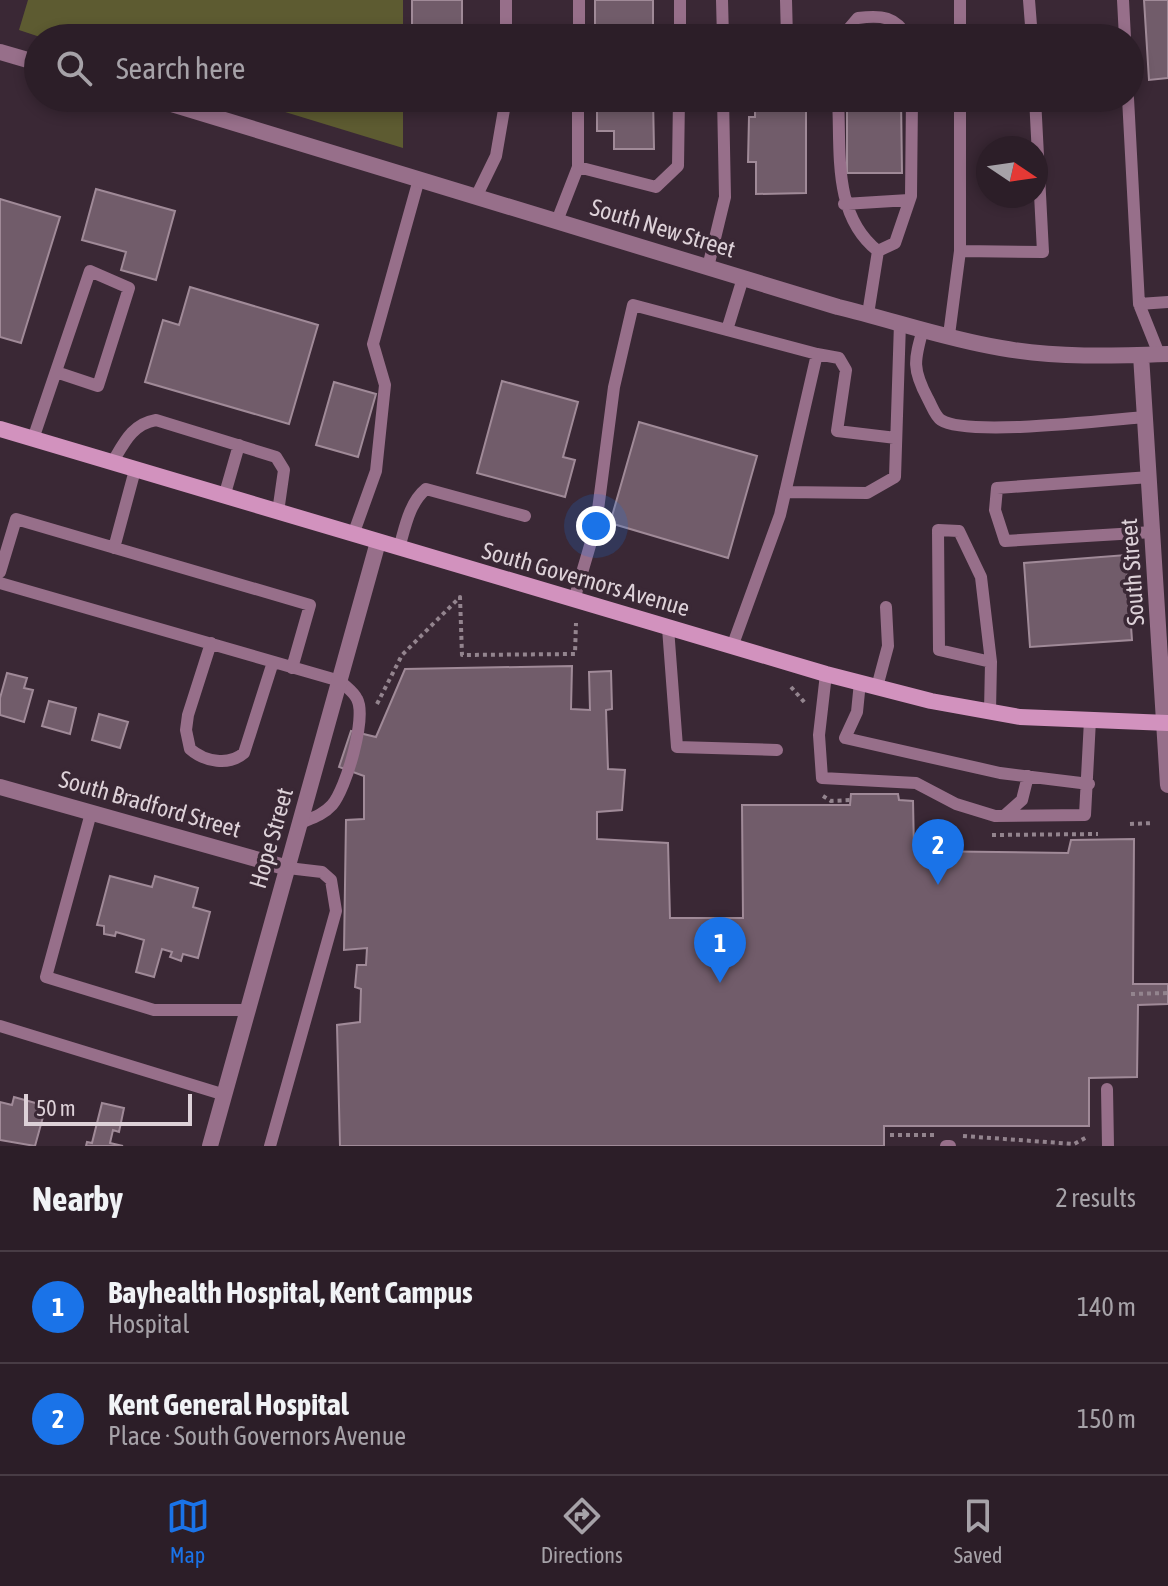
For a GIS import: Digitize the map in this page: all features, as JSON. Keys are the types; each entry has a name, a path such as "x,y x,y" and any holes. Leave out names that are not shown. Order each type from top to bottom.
{"main road":[{"name":"South Governors Avenue","path":"0,429 732,647 877,687 1020,717 1167,723"}],"street":[{"path":"0,52 24,59"},
{"name":"South New Street","path":"198,112 743,278 923,329 1001,348 1113,357 1163,354"},
{"name":"South Street","path":"1141,355 1167,723 1168,785"},
{"name":"Hope Street","path":"210,1146 378,542"},
{"name":"South Bradford Street","path":"0,787 288,868"}],"lane":[{"path":"506,0 506,24"},
{"path":"579,0 579,24"},
{"path":"680,0 680,24"},
{"path":"722,0 723,24"},
{"path":"786,0 787,24"},
{"path":"960,0 960,24"},
{"path":"1029,0 1031,24"},
{"path":"1123,0 1124,24"},
{"path":"853,24 858,18 881,15 900,24"},
{"path":"476,197 496,156 504,112"},
{"path":"557,221 578,167 578,112"},
{"path":"578,167 656,187 678,166 679,112"},
{"path":"708,267 725,197 723,112"},
{"path":"839,112 844,204 862,238 878,251"},
{"path":"878,251 895,243 909,200 912,112"},
{"path":"949,335 960,251 960,112"},
{"path":"960,251 1043,252 1036,112"},
{"path":"1129,112 1139,304 1163,354"},
{"path":"353,535 376,471 385,385 373,344 419,179"},
{"path":"844,204 909,200"},
{"path":"868,314 878,251"},
{"path":"33,439 90,271 129,288 98,386 56,372"},
{"path":"727,330 743,278"},
{"path":"1139,304 1168,302"},
{"path":"574,600 596,525 614,387 633,305 839,358 846,370 837,431 896,438"},
{"path":"785,492 867,493 886,486 895,477 900,323"},
{"path":"923,329 915,356 915,375 939,419 958,427 1075,424 1145,417"},
{"path":"732,647 785,492 817,354"},
{"path":"112,463 132,431 144,422 156,420 239,445 282,462 284,470 278,512"},
{"path":"224,497 239,445"},
{"path":"114,548 135,470"},
{"path":"1150,477 997,488 995,510 1005,541 1153,532"},
{"path":"399,548 414,504 426,489 525,516"},
{"path":"0,572 16,519 310,605 292,668"},
{"path":"990,711 991,662 981,577 959,531 938,530 939,650 991,662"},
{"path":"0,583 340,681 357,697 362,714 344,784 322,815 300,823"},
{"path":"877,687 888,646 886,607"},
{"path":"668,628 677,747 777,750"},
{"path":"211,643 186,730 190,749 203,757 229,761 244,753 273,662"},
{"path":"826,674 819,735 822,778 916,783 956,804 1004,816 1085,815 1090,720"},
{"path":"860,682 857,712 845,738 915,756 1089,784"},
{"path":"1004,816 1022,800 1028,776"},
{"path":"91,813 46,977 154,1010 248,1010"},
{"path":"270,1146 336,911 331,880 322,872 288,868"},
{"path":"0,1026 225,1095"},
{"path":"1107,1089 1108,1146"}],"path":[{"path":"374,709 402,655 460,597 462,655 575,654 576,623"},
{"path":"1130,824 1153,823"},
{"path":"1131,994 1168,993"},
{"path":"890,1135 948,1142"},
{"path":"962,1136 1005,1136 1057,1144 1074,1144 1087,1137"}],"shaded area":[{"path":"28,0 403,0 403,24 24,24 24,32 19,30"},
{"path":"285,112 403,112 403,148"}],"building":[{"path":"412,0 462,0 462,24 412,24"},
{"path":"595,0 653,0 653,24 595,24"},
{"path":"1144,0 1168,0 1168,78 1149,80"},
{"path":"597,112 653,112 654,149 614,149 614,131 597,131"},
{"path":"755,112 806,112 806,193 756,194 756,162 748,162 749,117 755,117"},
{"path":"847,112 901,112 902,173 847,173"},
{"path":"96,189 175,211 156,280 121,270 126,252 82,240"},
{"path":"0,199 60,217 21,343 0,337"},
{"path":"190,287 318,325 289,424 145,382 163,320 179,325"},
{"path":"502,381 578,402 563,457 575,460 565,497 477,473"},
{"path":"334,382 376,394 358,457 316,445"},
{"path":"639,422 757,456 728,558 610,523"},
{"path":"1126,555 1132,640 1030,647 1024,563"},
{"path":"572,666 571,709 590,710 589,672 611,671 612,709 606,710 608,769 625,770 622,810 597,812 597,839 668,843 670,918 743,918 742,805 850,805 851,794 898,794 899,800 913,801 914,851 1068,853 1071,840 1134,839 1133,984 1168,984 1168,1004 1138,1005 1137,1077 1089,1078 1089,1126 884,1126 884,1146 340,1146 337,1025 360,1022 361,989 355,987 357,965 366,965 367,948 344,950 346,820 364,819 364,776 339,767 351,731 376,737 405,669"},
{"path":"7,673 27,678 24,688 33,690 24,722 0,715 0,698"},
{"path":"49,701 76,708 70,734 42,726"},
{"path":"99,714 128,722 120,748 92,740"},
{"path":"110,876 152,887 155,876 198,888 193,907 210,912 198,958 183,954 181,961 170,957 172,952 162,949 154,977 136,972 144,940 116,932 115,936 104,934 104,926 97,925"},
{"path":"14,1097 46,1106 35,1146 0,1140 0,1102 12,1105"},
{"path":"102,1103 124,1108 119,1132 113,1130 110,1143 123,1146 86,1146 87,1142 92,1143"}],"place":[{"name":"Kent General Hospital","path":"938,885"},
{"name":"Bayhealth Hospital, Kent Campus","path":"720,983"}]}
